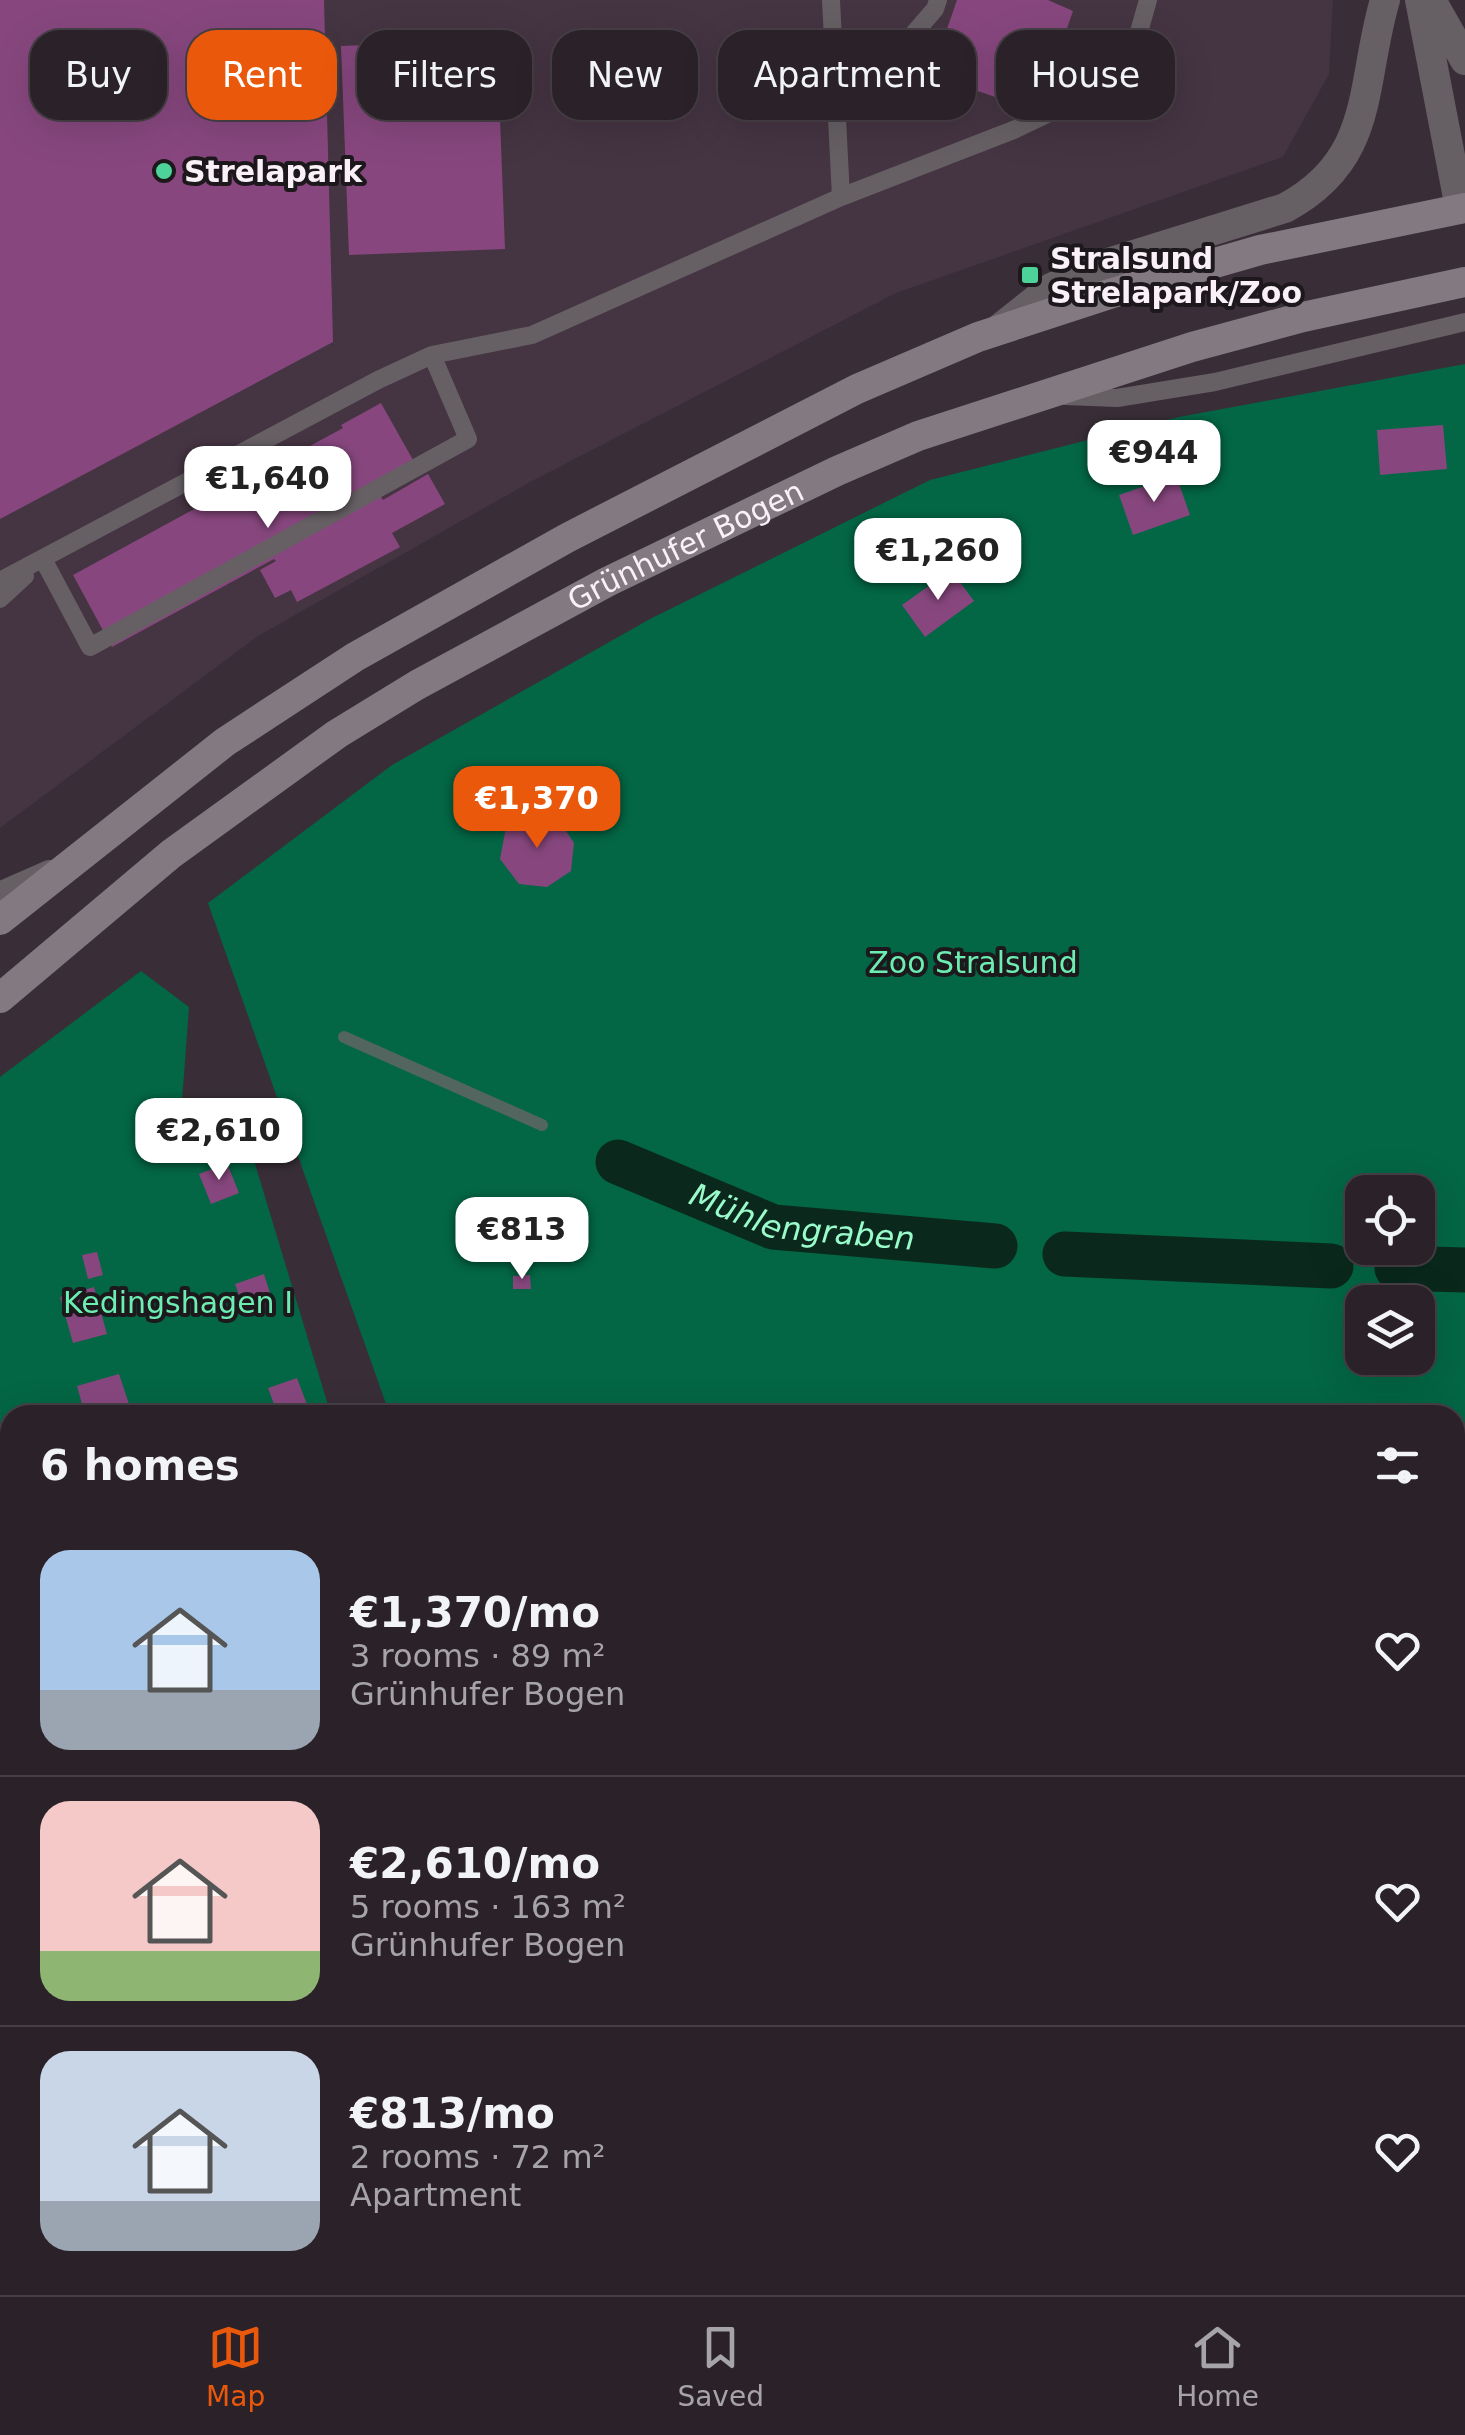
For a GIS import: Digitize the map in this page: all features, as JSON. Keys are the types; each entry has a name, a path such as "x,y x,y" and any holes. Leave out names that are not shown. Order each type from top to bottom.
{"main road":[{"name":"Grünhufer Bogen","path":"0,920 225,742 355,657 567,538 857,390 997,330 1260,250 1463,217"},
{"name":"Grünhufer Bogen","path":"0,998 172,854 337,734 416,685 607,582 918,436 1192,348 1303,317 1465,282"}],"street":[{"name":"Grünhufer Bogen","path":"997,330 1052,288 1108,262 1285,208 1307,196 1324,181 1358,130 1385,0"},
{"name":"Grünhufer Bogen","path":"1420,0 1463,217"},
{"path":"1431,0 1465,60"},
{"name":"Grünhufer Bogen","path":"0,897 66,867"}],"lane":[{"path":"831,0 833,30"},
{"path":"917,30 938,0"},
{"path":"0,581 432,355 532,336 840,196 1016,129 1062,107 1124,58 1137,39 1148,0"},
{"path":"837,120 840,196"},
{"path":"1039,396 1116,398 1214,382 1465,322"},
{"path":"44,559 90,647 468,438 432,355"},
{"path":"0,599 44,559"}],"shaded area":[{"path":"0,0 1333,0 1329,74 1283,157 896,293 532,481 258,636 0,828"}],"green space":[{"name":"Zoo Stralsund","path":"1465,364 1465,1405 386,1405 208,903 392,765 650,619 930,480 1179,417"},
{"name":"Kedingshagen I","path":"141,971 189,1007 181,1115 211,1108 223,1124 239,1111 328,1405 0,1405 0,1077"}],"building":[{"name":"Strelapark","path":"0,0 324,0 325,30 187,30 187,120 327,120 333,342 0,519"},
{"path":"957,0 1048,0 1073,11 1066,30 996,30 996,97 976,90 976,30 947,30"},
{"path":"357,45 357,120 500,120 505,249 349,255 341,46"},
{"path":"381,403 413,460 373,482 383,500 428,474 445,504 392,533 400,547 297,602 291,590 275,598 260,570 274,559 112,647 73,575 343,428 341,425"},
{"path":"1443,425 1447,469 1380,475 1377,430"},
{"path":"1176,475 1190,515 1133,535 1119,495"},
{"path":"951,570 974,601 925,637 902,605"},
{"path":"532,813 560,822 574,843 571,871 547,887 519,884 500,859 506,827"},
{"path":"227,1163 239,1193 211,1204 199,1174"},
{"path":"97,1252 103,1275 88,1279 82,1255"},
{"path":"264,1274 274,1306 246,1315 235,1284"},
{"path":"530,1275 531,1289 513,1289 513,1276"},
{"path":"94,1287 107,1334 73,1343 60,1297"},
{"path":"119,1374 129,1405 82,1405 77,1386"},
{"path":"297,1378 307,1405 274,1405 268,1388"}],"waterway":[{"name":"Mühlengraben","path":"344,1037 542,1125"},
{"name":"Mühlengraben","path":"618,1162 773,1227 995,1246"},
{"name":"Mühlengraben","path":"1065,1254 1331,1266"},
{"name":"Mühlengraben","path":"1397,1268 1465,1270"}],"place":[{"name":"Strelapark","path":"164,171"},
{"name":"Stralsund Strelapark/Zoo","path":"1030,275"}]}
